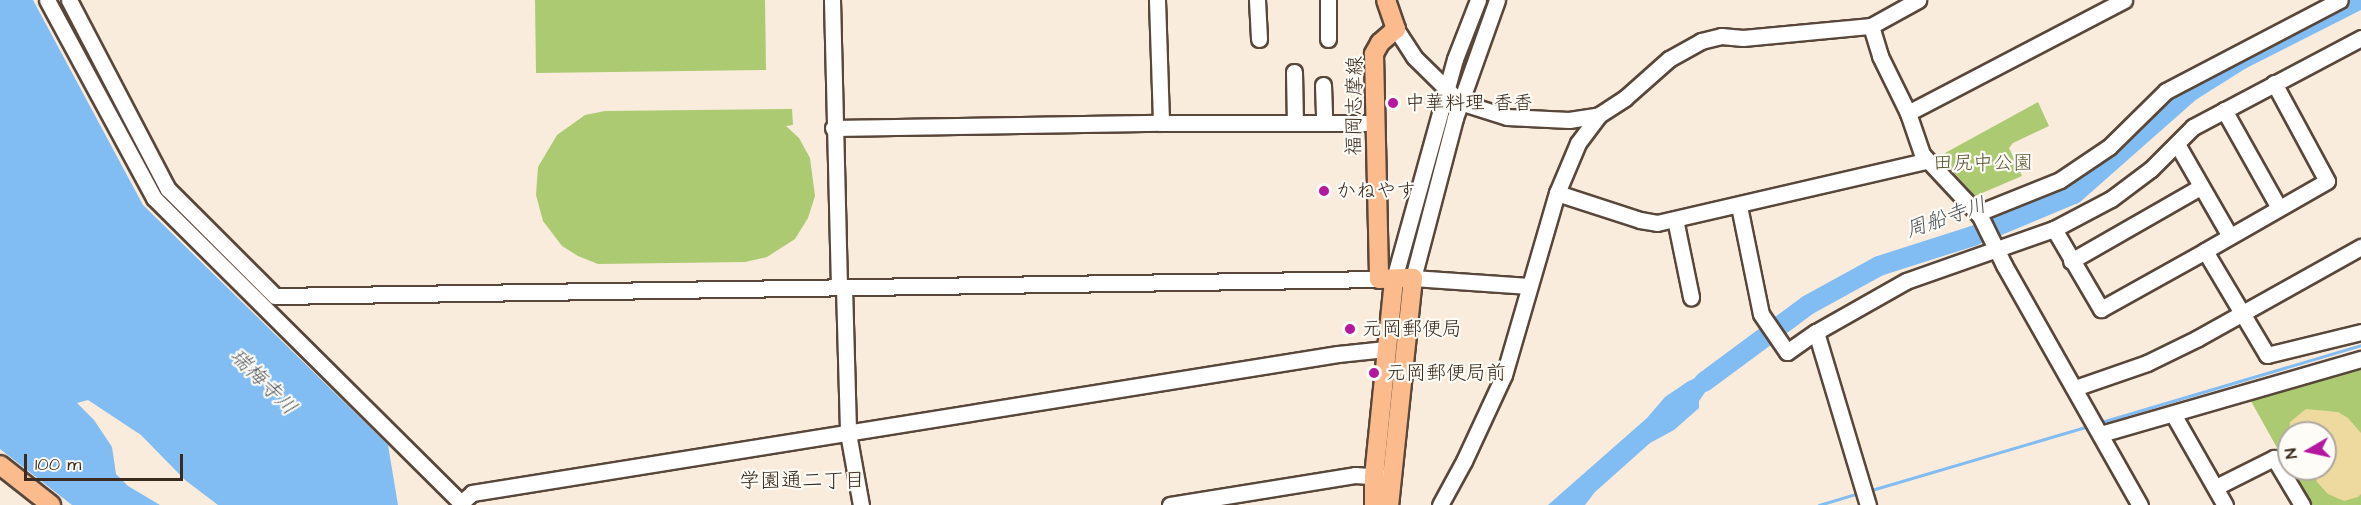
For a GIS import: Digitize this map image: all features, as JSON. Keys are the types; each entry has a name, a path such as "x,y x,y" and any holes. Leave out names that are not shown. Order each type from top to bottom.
{"main road":[{"path":"1386,0 1395,29"},
{"name":"福岡志摩線","path":"1389,505 1382,477 1387,279 1375,123 1374,54 1380,43 1395,29"},
{"path":"1387,279 1413,278"},
{"name":"福岡志摩線","path":"1374,505 1382,477 1413,278"},
{"path":"0,465 51,505"}],"street":[{"path":"47,0 154,198 462,504 472,493 1338,354 1386,349"},
{"path":"69,0 168,189 275,296 1387,279 1447,92 1455,59 1478,0"},
{"path":"832,0 833,128 848,433 861,505"},
{"path":"1157,0 1161,123"},
{"path":"1257,0 1259,39"},
{"path":"1328,0 1328,39"},
{"path":"1497,0 1460,102 1413,278 1529,286"},
{"path":"1908,113 2124,0"},
{"path":"1979,215 2060,180 2109,147 2166,91 2340,0"},
{"path":"1440,505 1464,461 1504,375 1557,193 1578,143 1599,115 1626,98 1669,59 1701,41 1721,36 1743,38 1871,26 1912,2"},
{"path":"1871,26 1880,56 1908,113 1926,161 1954,186 1979,215 2140,505"},
{"path":"1395,29 1414,57 1447,92 1460,102 1507,117 1569,120 1599,115"},
{"path":"1739,206 1761,314 1787,352 1816,332 1906,281 2054,229 2134,184 2193,127 2361,38"},
{"path":"1294,72 1295,123"},
{"path":"2054,229 2101,309 2327,181 2274,83"},
{"path":"1323,85 1324,123"},
{"path":"2224,110 2279,208"},
{"path":"833,128 1161,123 1375,123"},
{"path":"2177,144 2230,236"},
{"path":"1557,193 1640,220 1658,223 1926,161"},
{"path":"2071,261 2200,187"},
{"path":"1675,219 1691,297"},
{"path":"2075,388 2147,363 2361,247"},
{"path":"2205,251 2266,355 2361,332"},
{"path":"1816,332 1868,504"},
{"path":"2101,434 2361,358"},
{"path":"2173,414 2225,505"},
{"path":"2216,487 2274,458 2302,505"},
{"path":"1170,505 1355,475 1382,477"}],"green space":[{"path":"535,0 765,0 766,70 536,73"},
{"name":"田尻中公園","path":"2038,102 2049,126 2013,143 2009,148 2022,176 1975,196 1943,160 1945,153"},
{"path":"792,109 793,125 786,126 799,138 810,158 815,196 808,218 795,239 767,257 745,262 598,264 562,246 543,221 536,195 538,167 557,135 585,115 605,111"},
{"path":"2361,359 2361,505 2309,505 2296,481 2337,481 2337,421 2277,421 2277,448 2247,394"}],"sand":[{"path":"2306,409 2338,412 2348,418 2361,433 2361,494 2358,497 2344,501 2328,494 2317,481 2337,481 2337,421 2291,421"}],"water":[{"name":"瑞梅寺川","path":"0,0 33,0 143,205 388,445 398,505 218,505 185,480 141,435 88,400 77,403 94,420 112,447 116,474 128,486 160,505 72,505 0,449"},
{"path":"1721,365 1730,370 1710,385 1699,401 1699,408 1674,430 1650,443 1595,492 1585,505 1548,505 1647,418 1665,397 1687,382"}],"waterway":[{"name":"周船寺川","path":"1704,382 1808,305 1879,266 1973,236 2074,194 2191,91 2242,59 2359,0"},
{"path":"2098,423 2361,345"},
{"path":"1868,491 2089,426"},
{"path":"1819,505 1859,493"}],"place":[{"name":"中華料理 香香","path":"1393,103"},
{"name":"かねやす","path":"1324,191"},
{"name":"元岡郵便局","path":"1350,329"},
{"name":"元岡郵便局前","path":"1374,373"}],"district":[{"name":"学園通二丁目","path":"802,481"}]}
